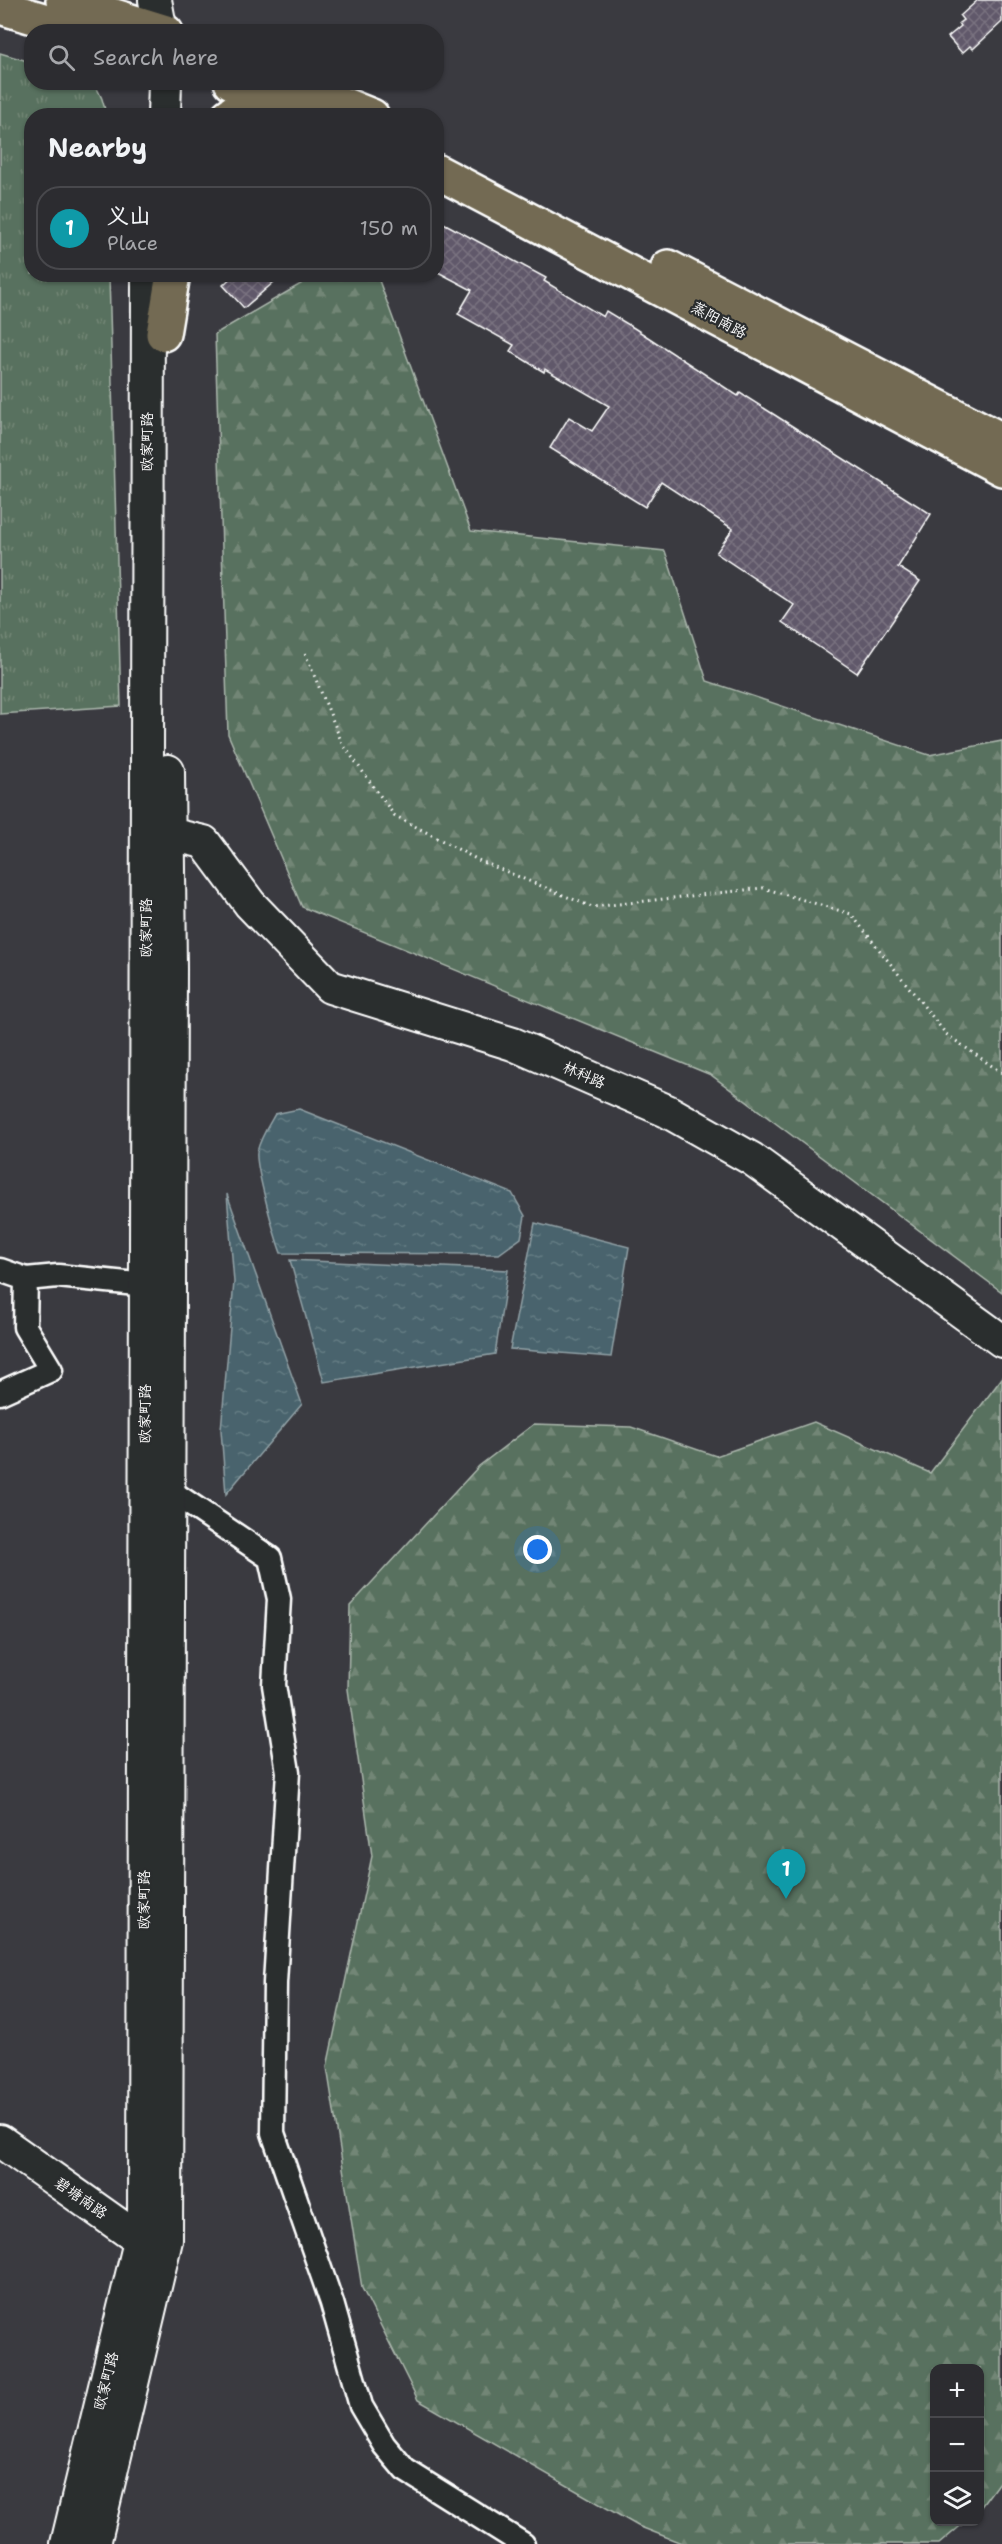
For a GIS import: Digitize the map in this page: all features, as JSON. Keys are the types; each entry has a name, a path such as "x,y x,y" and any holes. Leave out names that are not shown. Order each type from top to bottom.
{"main road":[{"path":"63,0 156,24"},
{"path":"0,7 56,24"},
{"path":"148,90 148,108"},
{"path":"164,108 165,90"},
{"path":"241,108 280,90 344,108"},
{"path":"280,90 306,108"},
{"name":"蒸阳南路","path":"444,152 1002,440"},
{"name":"蒸阳南路","path":"444,175 1002,469"},
{"name":"欧家町路","path":"67,2544 150,2255 144,2213 148,282"},
{"name":"欧家町路","path":"94,2544 150,2255 169,1490 169,834 163,449 164,282"},
{"path":"164,334 172,282"},
{"name":"林科路","path":"169,834 204,842 250,904 330,987 513,1044 667,1111 752,1159 1002,1341"},
{"name":"碧塘南路","path":"0,2141 150,2255"},
{"name":"碧塘南路","path":"0,2162 150,2255"}],"street":[{"path":"0,1270 26,1279 58,1276 146,1285"},
{"path":"0,1393 51,1370 25,1327 26,1279"},
{"path":"169,1490 270,1558 279,1599 273,1685 288,1772 275,1983 273,2133 332,2303 361,2406 384,2445 405,2470 523,2544"}],"path":[{"path":"305,653 342,743 394,815 478,860 592,907 763,888 851,914 946,1034 1002,1073"}],"green space":[{"path":"0,53 24,60 24,90 97,90 104,106 104,108 24,108 24,282 109,282 121,706 0,714"},
{"path":"304,282 380,282 471,531 665,551 707,681 929,755 1002,741 1002,1292 711,1075 302,907 228,734 215,334"},
{"path":"1002,1378 1002,2478 984,2503 984,2364 930,2364 930,2526 960,2526 939,2544 684,2544 638,2526 418,2400 362,2288 327,2067 372,1856 348,1689 350,1606 479,1466 534,1424 631,1427 716,1456 814,1422 930,1473"}],"water":[{"path":"299,1109 512,1193 525,1216 521,1238 499,1254 281,1253 262,1186 257,1152 262,1137 275,1114"},
{"path":"227,1194 302,1404 226,1494 221,1430 234,1282"},
{"path":"535,1223 629,1247 611,1357 510,1349"},
{"path":"290,1260 508,1270 495,1354 324,1382"}],"building":[{"path":"978,0 1002,0 1002,22 973,49 970,46 962,53 948,37 961,26 959,23 963,20 960,16"},
{"path":"444,223 546,278 544,281 603,317 606,311 738,396 740,393 931,514 898,567 920,581 857,673 782,622 794,605 716,553 733,529 661,482 645,507 550,448 569,417 592,431 609,406 545,369 544,372 510,351 514,345 458,314 472,290 444,275"},
{"path":"226,282 274,282 244,308 223,285"}],"place":[{"name":"义山","path":"786,1899"}]}
